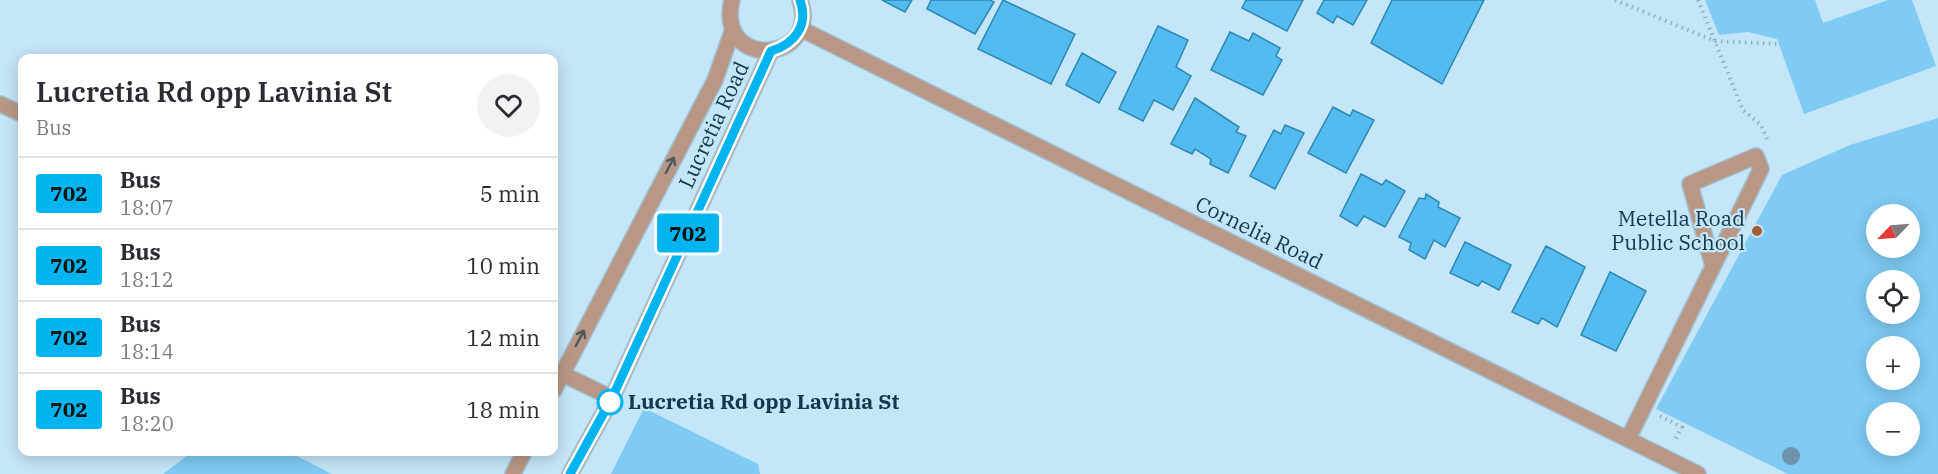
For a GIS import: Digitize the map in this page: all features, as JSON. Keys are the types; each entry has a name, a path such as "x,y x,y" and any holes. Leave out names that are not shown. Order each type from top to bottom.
{"street":[{"path":"732,0 730,12 736,36 746,45 758,51 783,48 794,40 801,29 803,9 800,0"},
{"name":"Lucretia Road","path":"558,370 715,80 733,29"},
{"name":"Cornelia Road","path":"801,29 1698,474"},
{"name":"Lucretia Road","path":"570,474 612,398 771,51"},
{"path":"0,104 18,112"},
{"path":"1628,439 1761,169 1756,156 1690,184 1713,266"},
{"path":"558,372 612,398"},
{"path":"513,474 522,456"}],"path":[{"path":"1614,0 1714,41 1779,44"}],"shaded area":[{"path":"1705,0 1815,0 1823,23 1888,0 1912,0 1936,66 1804,114 1777,39 1748,32 1719,35"},
{"path":"1938,118 1938,474 1788,474 1656,409 1782,175 1850,145"},
{"path":"644,408 758,464 760,474 611,474"},
{"path":"187,456 297,456 332,474 163,474"}],"building":[{"path":"882,0 912,0 905,12"},
{"path":"931,0 990,0 994,2 975,34 927,9"},
{"path":"1003,0 1075,34 1051,84 978,49"},
{"path":"1246,0 1303,0 1287,31 1242,8"},
{"path":"1324,0 1367,0 1353,25 1337,16 1333,23 1317,13"},
{"path":"1392,0 1484,0 1442,84 1371,43"},
{"path":"1158,26 1188,40 1176,67 1191,76 1173,110 1154,100 1143,121 1119,109"},
{"path":"1230,32 1249,41 1253,33 1280,48 1276,56 1282,60 1263,95 1211,70"},
{"path":"1082,53 1116,72 1099,103 1066,85"},
{"path":"1195,98 1239,127 1236,132 1246,136 1228,173 1210,164 1211,159 1195,149 1192,154 1171,144"},
{"path":"1333,107 1350,116 1353,110 1374,120 1346,173 1308,153"},
{"path":"1285,125 1304,133 1275,189 1250,176 1274,130 1281,134"},
{"path":"1361,174 1382,185 1386,180 1405,191 1385,227 1364,216 1357,226 1340,216"},
{"path":"1426,194 1439,202 1438,207 1460,218 1445,247 1434,240 1425,259 1409,250 1411,243 1399,237 1419,198 1425,199"},
{"path":"1465,242 1511,265 1499,290 1482,281 1478,286 1450,273"},
{"path":"1546,246 1585,267 1557,327 1542,318 1538,324 1512,312"},
{"path":"1610,272 1646,291 1616,351 1581,335"}],"bus line":[{"name":"702","path":"570,474 612,398 771,51 783,48 794,40 801,29 803,9 800,0"}],"place":[{"name":"Metella Road Public School","path":"1757,231"},
{"name":"Lucretia Rd opp Lavinia St","path":"610,402"}]}
